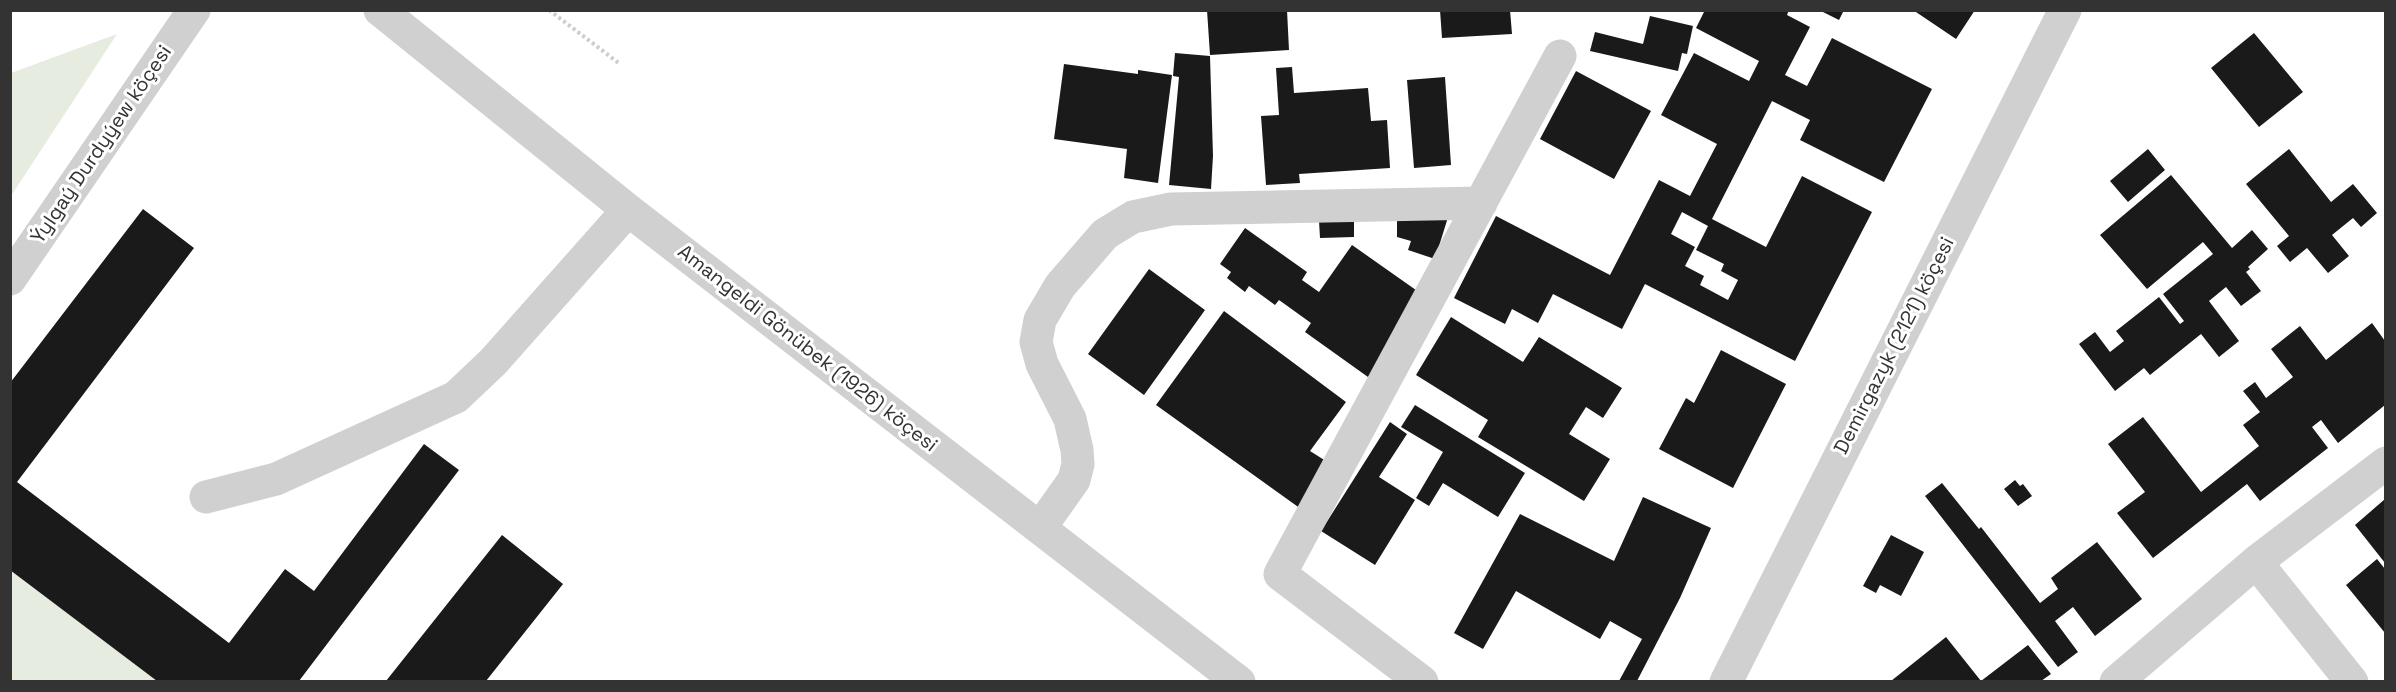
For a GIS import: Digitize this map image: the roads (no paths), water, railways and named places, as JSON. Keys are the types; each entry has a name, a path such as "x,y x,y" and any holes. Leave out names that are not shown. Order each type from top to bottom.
{"street":[{"name":"Ýylgaý Durdyýew köçesi","path":"10,279 194,10"},
{"name":"Amangeldi Gönübek (1926) köçesi","path":"380,10 628,210 1239,681"},
{"name":"Demirgazyk (2121) köçesi","path":"1726,681 2065,10"},
{"path":"1422,681 1280,574 1560,56"},
{"path":"1040,528 1074,480 1078,464 1070,419 1042,364 1036,342 1040,320 1060,286 1105,234 1133,217 1171,209 1481,203"},
{"path":"206,497 276,479 456,397 493,362 628,210"},
{"path":"2116,681 2256,562 2385,463"},
{"path":"2256,562 2352,681"}]}
